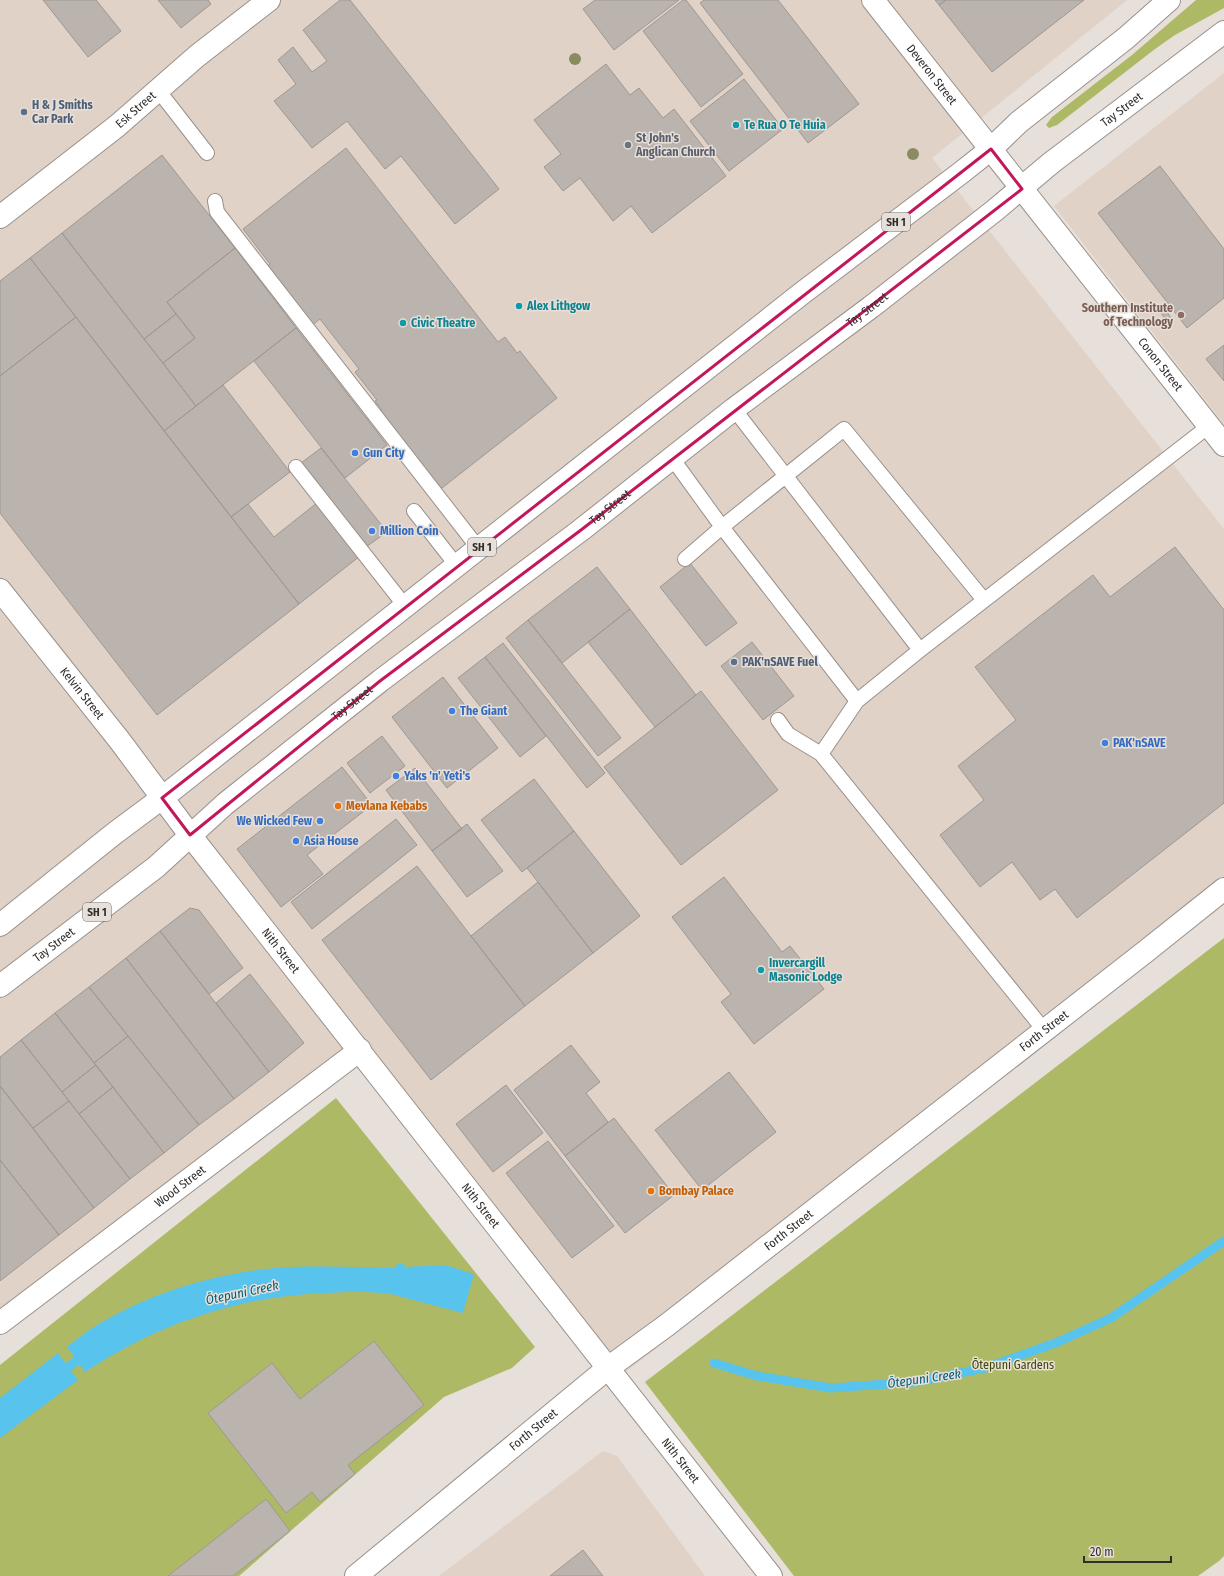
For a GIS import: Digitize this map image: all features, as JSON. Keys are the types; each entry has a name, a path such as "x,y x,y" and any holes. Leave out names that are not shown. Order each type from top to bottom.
{"main road":[{"name":"Esk Street","path":"0,217 117,126 196,56 268,0"},
{"name":"Deveron Street","path":"873,0 1022,189"},
{"name":"SH 1","path":"0,924 479,549 801,294 962,172 991,149 1020,122 1126,38 1169,0"},
{"name":"Tay Street","path":"0,986 156,866 224,804 380,681 581,530 734,409 871,307 1022,189 1051,163 1224,32"},
{"name":"Conon Street","path":"1022,189 1224,445"},
{"name":"Kelvin Street","path":"0,590 120,742 190,835"},
{"name":"Nith Street","path":"190,835 771,1576"},
{"name":"Forth Street","path":"356,1576 608,1368 667,1325 1146,952 1224,889"},
{"name":"Wood Street","path":"0,1323 360,1050"}],"lane":[{"path":"158,90 207,153"},
{"path":"215,201 217,212 479,549"},
{"path":"734,409 920,650"},
{"path":"821,754 857,701 984,600 1209,426"},
{"path":"685,559 722,527 844,429 984,600"},
{"path":"672,458 722,527 857,701"},
{"path":"296,467 405,606"},
{"path":"414,511 457,566"},
{"path":"778,720 788,734 821,754 1044,1030"}],"highlighted area":[{"path":"991,149 1022,189 581,530 380,681 190,835 162,798"}],"shaded area":[{"path":"0,0 1127,0 932,158 1224,529 1224,905 613,1382 350,1045 0,1308"},
{"name":"Southern Institute of Technology","path":"1224,73 1224,424 1054,206"},
{"path":"603,1451 617,1456 705,1576 439,1576"}],"green space":[{"path":"1196,0 1224,0 1224,8 1175,35 1155,49 1057,125 1049,128 1046,125 1052,117 1132,55"},
{"name":"Ōtepuni Gardens","path":"1224,938 1224,1556 1198,1576 794,1576 645,1382"},
{"path":"336,1098 535,1347 512,1368 444,1397 239,1576 0,1576 0,1365"}],"water":[{"path":"402,1263 406,1267 445,1265 474,1274 463,1313 382,1293 350,1292 294,1295 230,1307 170,1327 112,1355 85,1372 67,1347 83,1334 114,1315 158,1295 204,1281 228,1275 275,1268 320,1266 394,1268 398,1264"},
{"path":"58,1353 78,1380 0,1438 0,1398"}],"building":[{"path":"43,0 96,0 121,31 88,57"},
{"path":"158,0 208,0 211,4 181,28"},
{"path":"340,0 350,0 499,189 455,224 401,156 385,169 347,121 312,148 274,101 296,84 278,60 293,47 312,72 327,61 303,30"},
{"path":"595,0 679,0 614,50 583,9"},
{"path":"683,0 686,0 743,74 701,107 643,31"},
{"path":"704,0 778,0 859,104 808,143 700,3"},
{"path":"935,0 946,0 939,5"},
{"path":"946,0 1084,0 992,72 939,5"},
{"name":"St John's Anglican Church","path":"606,64 630,95 639,88 663,118 674,109 726,176 652,233 631,206 613,221 580,178 563,191 544,167 561,154 534,120"},
{"name":"Te Rua O Te Huia","path":"744,79 783,129 729,171 690,121"},
{"name":"Civic Theatre","path":"346,148 498,342 505,337 517,353 520,351 557,398 433,495 379,413 382,410 375,401 377,400 355,372 359,369 320,319 311,326 265,268 270,264 243,229"},
{"path":"162,155 235,248 167,302 176,314 144,339 62,233"},
{"path":"1160,166 1224,249 1224,298 1187,328 1098,213"},
{"path":"62,233 196,406 164,431 30,258"},
{"path":"235,248 296,328 196,406 163,363 195,338 167,302"},
{"path":"30,258 76,317 0,376 0,281"},
{"path":"1164,308 1171,318 1167,321 1160,312"},
{"path":"176,314 195,338 163,363 144,339"},
{"path":"76,317 299,604 157,715 0,513 0,376"},
{"path":"296,328 387,445 345,478 254,361"},
{"path":"1224,345 1224,381 1206,359"},
{"path":"223,385 290,472 231,517 164,431"},
{"path":"321,448 387,532 366,547 301,463"},
{"path":"318,502 360,556 299,604 231,517 248,504 274,537"},
{"name":"PAK'nSAVE","path":"1175,547 1224,610 1224,803 1077,918 1055,889 1040,900 1012,862 980,887 940,835 984,800 958,766 1016,720 975,667 1093,575 1110,597"},
{"path":"690,563 737,623 706,646 660,587"},
{"path":"597,567 630,609 562,663 528,620"},
{"path":"630,609 696,695 655,727 588,642"},
{"path":"528,620 621,738 598,756 506,638"},
{"path":"752,642 794,696 763,720 721,666"},
{"path":"503,643 605,773 587,788 485,657"},
{"path":"485,657 546,736 520,757 458,678"},
{"path":"443,677 498,748 447,788 392,717"},
{"path":"701,691 778,790 681,865 604,767"},
{"path":"382,736 405,766 370,793 347,763"},
{"path":"342,767 372,805 307,855 323,874 281,907 237,849"},
{"path":"415,768 462,829 432,851 386,790"},
{"path":"534,779 574,831 522,872 481,820"},
{"path":"396,819 417,845 312,929 291,902"},
{"path":"467,824 503,871 467,897 432,851"},
{"path":"574,831 640,916 593,953 527,868"},
{"path":"417,866 525,1006 431,1080 322,940"},
{"name":"Invercargill Masonic Lodge","path":"724,877 782,952 790,946 824,989 754,1044 721,1002 731,994 672,917"},
{"path":"538,882 593,953 525,1006 471,936"},
{"path":"190,908 199,910 243,968 209,994 160,931"},
{"path":"160,931 269,1072 234,1099 126,958"},
{"path":"126,958 234,1099 199,1125 89,987"},
{"path":"250,974 304,1043 269,1072 216,1003"},
{"path":"89,987 128,1036 94,1063 55,1013"},
{"path":"55,1013 96,1065 62,1092 21,1040"},
{"path":"128,1036 199,1125 164,1153 94,1063"},
{"path":"21,1040 69,1101 33,1128 0,1086 0,1057"},
{"path":"571,1045 600,1082 586,1093 608,1122 565,1156 514,1090"},
{"path":"96,1065 113,1087 79,1114 62,1092"},
{"path":"729,1072 776,1132 702,1190 655,1130"},
{"path":"506,1085 543,1133 493,1172 456,1124"},
{"path":"0,1086 94,1208 59,1235 0,1160"},
{"path":"113,1087 164,1153 130,1179 79,1114"},
{"path":"69,1101 130,1179 94,1208 33,1128"},
{"path":"614,1118 674,1195 625,1233 565,1156"},
{"path":"548,1141 614,1226 572,1258 506,1173"},
{"path":"0,1160 59,1235 0,1281"},
{"path":"374,1341 424,1405 348,1465 355,1474 320,1502 312,1492 286,1513 208,1413 272,1363 300,1399"},
{"path":"266,1499 290,1531 233,1576 168,1576"},
{"path":"583,1550 603,1576 550,1576"}],"waterway":[{"name":"Ōtepuni Creek","path":"714,1363 757,1376 831,1388 915,1382 985,1368 1058,1342 1111,1318 1224,1241"},
{"name":"Ōtepuni Creek","path":"58,1374 85,1355"}],"place":[{"name":"H & J Smiths Car Park","path":"24,112"},
{"name":"Te Rua O Te Huia","path":"736,125"},
{"name":"St John's Anglican Church","path":"628,145"},
{"name":"Alex Lithgow","path":"519,306"},
{"name":"Southern Institute of Technology","path":"1181,315"},
{"name":"Civic Theatre","path":"403,323"},
{"name":"Gun City","path":"355,453"},
{"name":"Million Coin","path":"372,531"},
{"name":"PAK'nSAVE Fuel","path":"734,662"},
{"name":"The Giant","path":"452,711"},
{"name":"PAK'nSAVE","path":"1105,743"},
{"name":"Yaks 'n' Yeti's","path":"396,776"},
{"name":"Mevlana Kebabs","path":"338,806"},
{"name":"We Wicked Few","path":"320,821"},
{"name":"Asia House","path":"296,841"},
{"name":"Invercargill Masonic Lodge","path":"761,970"},
{"name":"Bombay Palace","path":"651,1191"}]}
